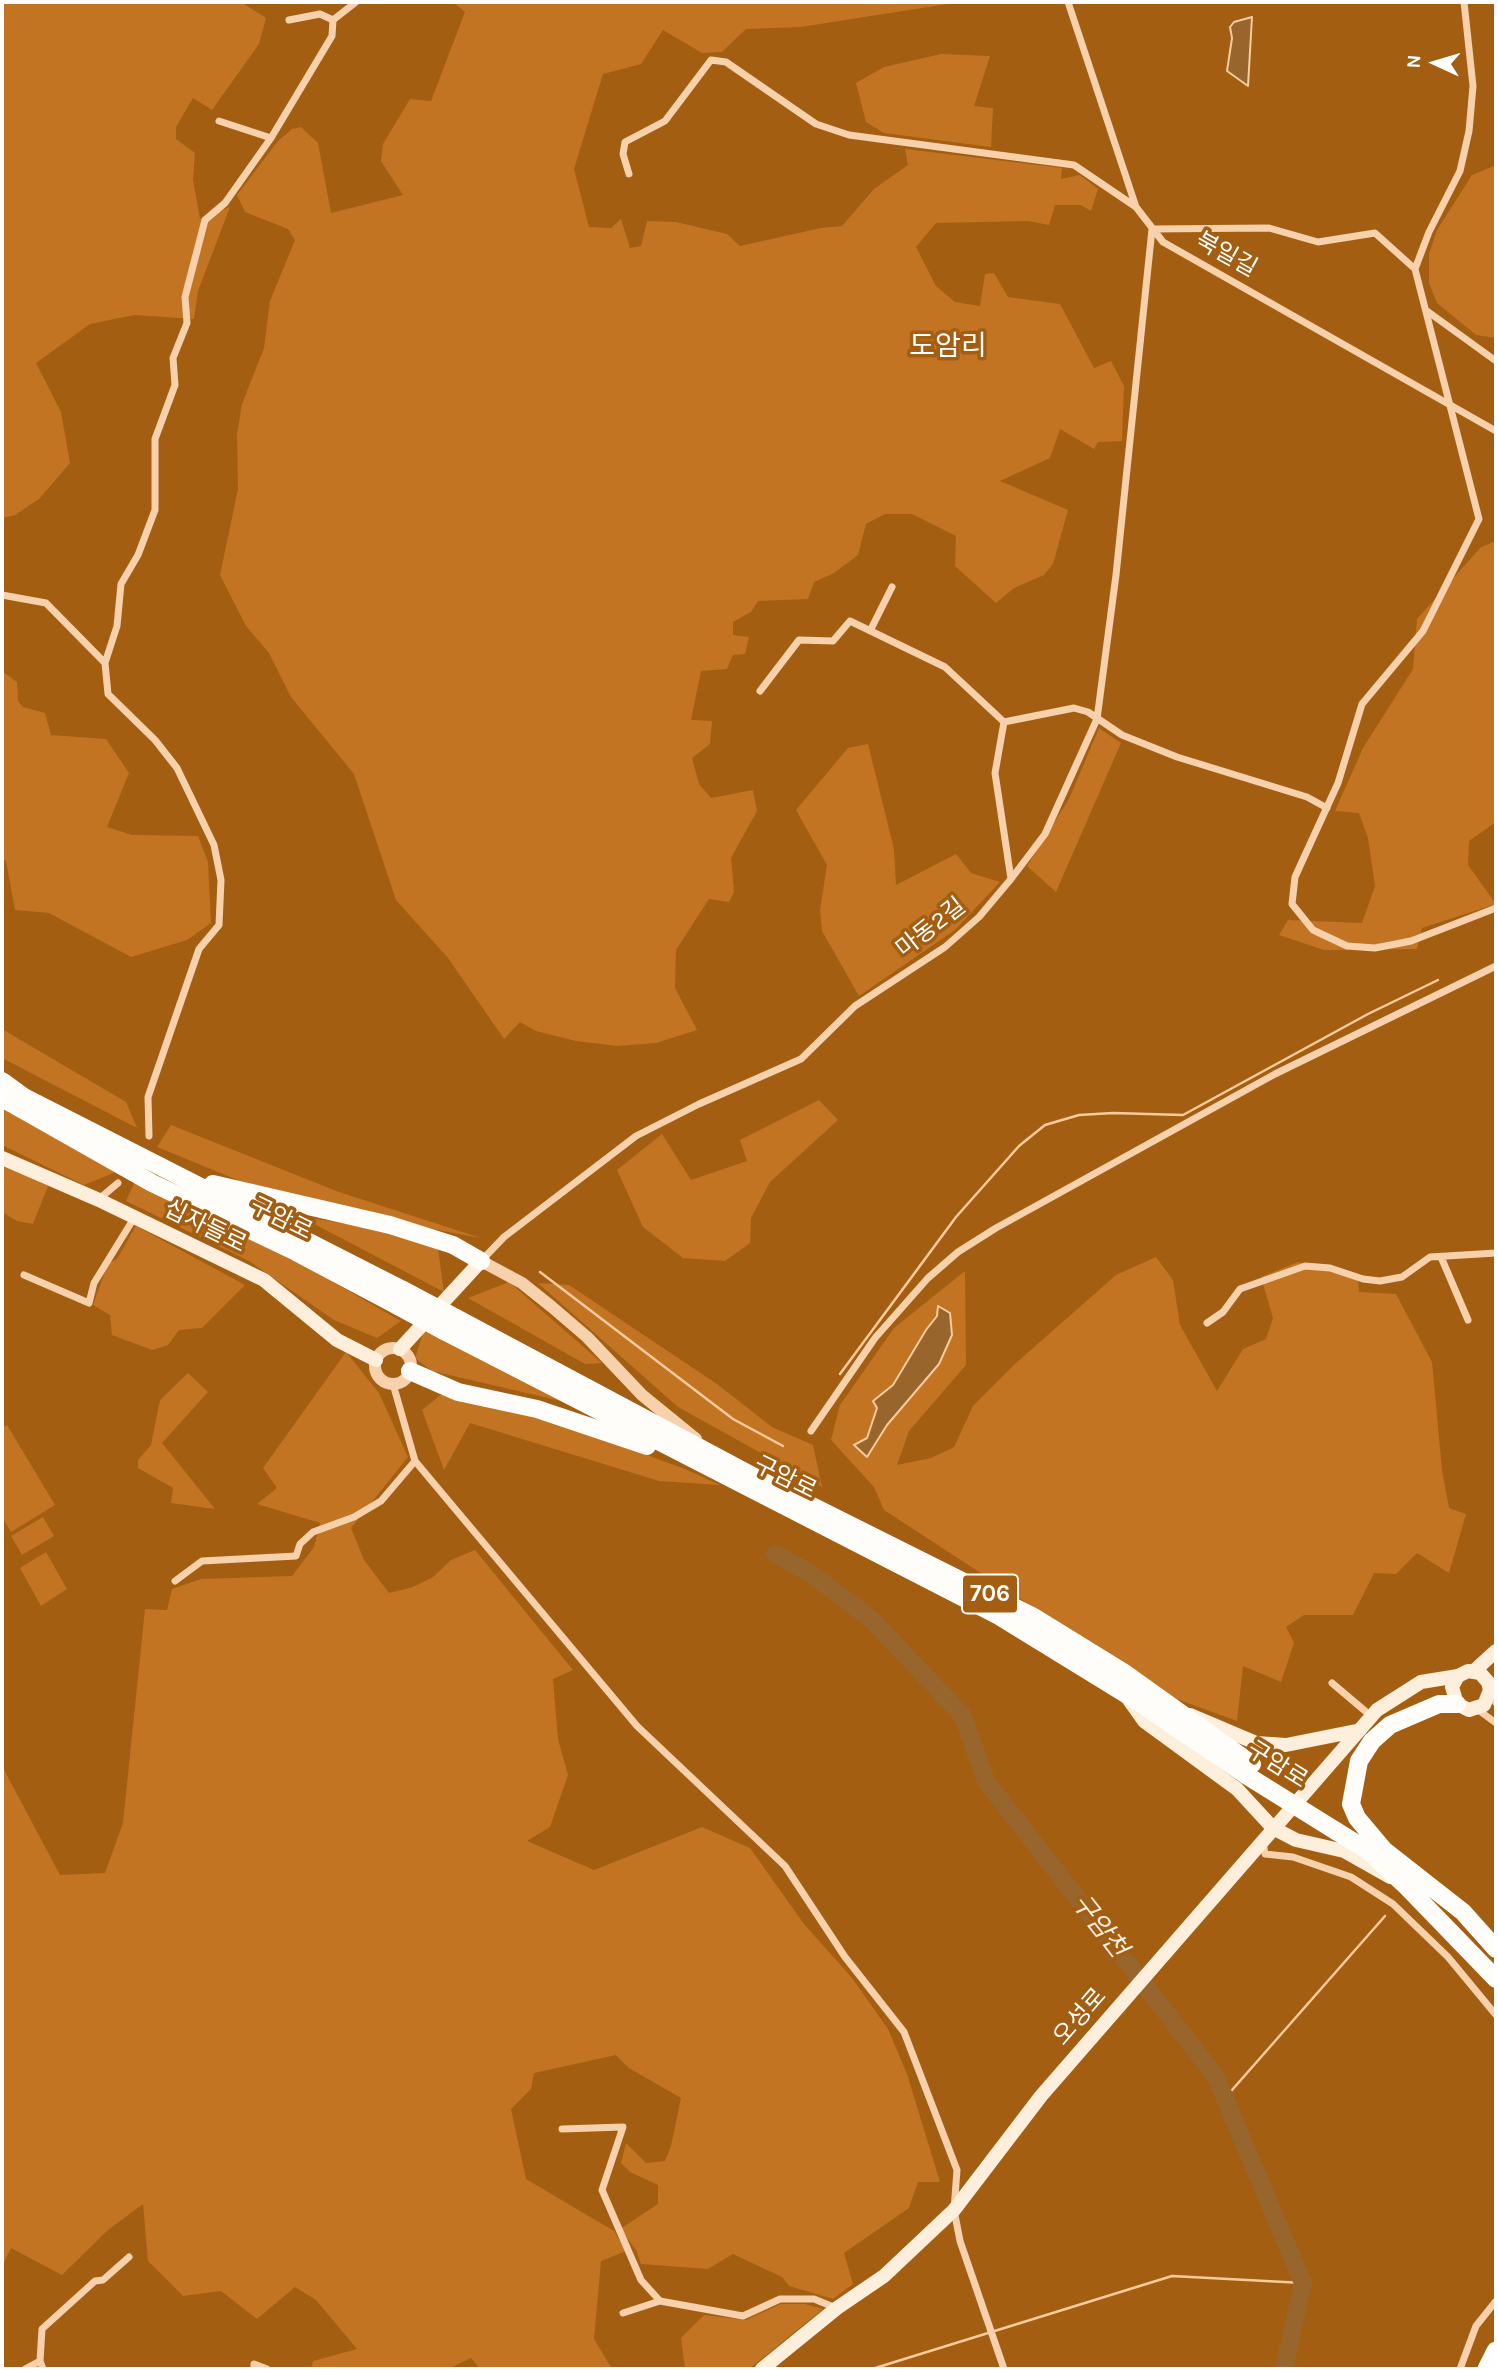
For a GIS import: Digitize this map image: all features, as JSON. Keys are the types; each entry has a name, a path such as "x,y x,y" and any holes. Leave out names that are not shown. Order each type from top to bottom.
{"highway":[{"path":"1487,2369 1496,2351"}],"main road":[{"name":"구암로","path":"2,1081 24,1097 182,1176 769,1499 999,1616 1338,1825 1384,1850 1463,1912 1496,1949"},
{"name":"구암로","path":"2,1098 152,1183 400,1298"},
{"name":"십자들로","path":"2,1158 99,1200 264,1280 337,1340 376,1360"},
{"path":"182,1176 390,1225 453,1245 481,1261 400,1349"},
{"name":"구암로","path":"450,1325 713,1452 758,1479 1032,1616 1178,1710 1249,1769"},
{"name":"706","path":"410,1371 458,1392 537,1409 585,1423 769,1499"},
{"path":"1421,1682 1474,1671 1496,1651"},
{"path":"1421,1682 1448,1704 1469,1710 1476,1709 1492,1694 1496,1661"},
{"path":"1474,1671 1485,1676 1492,1694"},
{"path":"1448,1704 1458,1676"},
{"name":"오성로","path":"762,2369 837,2308 884,2276 954,2210 1041,2096 1273,1828 1332,1765 1356,1731 1372,1716 1421,1682"},
{"path":"1124,1693 1144,1721 1237,1789 1273,1828 1296,1840 1344,1851 1407,1887"},
{"path":"1332,1765 1368,1731 1416,1712 1448,1704"},
{"path":"1178,1710 1256,1742 1286,1745 1356,1731"},
{"path":"1384,1850 1357,1818 1351,1804 1354,1777 1359,1761 1373,1741 1390,1725 1416,1712"},
{"name":"구암로","path":"1338,1825 1407,1887 1496,1979"}],"street":[{"path":"149,1136 148,1097 199,949 219,925 221,880 214,845 177,768 155,740 108,694 105,663 117,626 121,584 138,555 155,510 155,439 174,386 173,358 187,323 185,298 205,220 225,202 271,138 332,36 333,20 356,2"},
{"name":"북일길","path":"1068,2 1136,207 1163,242 1496,431"},
{"path":"1415,269 1429,232 1460,171 1469,131 1473,86 1464,2"},
{"path":"289,20 320,14 333,20"},
{"path":"629,174 623,154 625,142 665,121 711,60 726,62 816,124 849,135 1074,165 1136,207"},
{"path":"219,121 271,138"},
{"path":"1152,229 1269,228 1318,242 1375,233 1415,269 1479,519 1423,631 1362,704 1338,783 1295,877 1292,904 1313,930 1347,946 1375,948 1411,941 1496,908"},
{"name":"마동2길","path":"481,1261 504,1237 636,1136 731,1089 801,1059 855,1006 945,947 979,917 1045,834 1097,719 1116,575 1152,229"},
{"path":"1426,310 1496,360"},
{"path":"871,629 892,587"},
{"path":"2,595 46,603 105,663"},
{"path":"760,691 799,640 833,641 850,621 945,667 1004,722"},
{"path":"1004,722 1074,708 1088,712 1122,735 1177,757 1307,797 1327,808"},
{"path":"1004,722 995,773 1011,879"},
{"path":"811,1431 883,1328 928,1278 958,1252 996,1228 1275,1074 1496,967"},
{"path":"99,1200 118,1183"},
{"path":"24,1275 89,1303 94,1283 134,1218"},
{"path":"1207,1323 1223,1312 1240,1289 1305,1266 1330,1268 1363,1279 1380,1281 1402,1277 1430,1257 1496,1253"},
{"path":"1441,1257 1468,1320"},
{"name":"706","path":"481,1261 522,1283 542,1299 587,1337 642,1395 713,1452"},
{"path":"393,1384 404,1380 410,1371 408,1355 400,1349 388,1348 376,1360 378,1376 393,1384 415,1461 637,1726 785,1866 845,1957 904,2032 957,2171 954,2210 960,2241 1004,2369"},
{"path":"175,1581 202,1561 296,1556 300,1544 313,1532 354,1517 381,1501 415,1461"},
{"path":"1332,1683 1372,1716"},
{"path":"1476,1709 1496,1723"},
{"path":"1263,1840 1265,1854 1293,1857 1351,1877 1393,1904 1448,1957 1496,2015"},
{"path":"562,2129 623,2127 602,2190 641,2280 660,2301"},
{"path":"25,2369 41,2365 42,2329 95,2281 103,2280 129,2257"},
{"path":"623,2314 660,2301 743,2316 780,2299 814,2299 837,2308"},
{"path":"1460,2369 1476,2326 1496,2301"},
{"path":"254,2369 254,2364 267,2369"}],"shaded area":[{"path":"2,2 241,2 266,18 259,44 212,110 193,98 176,127 176,139 195,153 193,180 200,219 230,207 198,291 194,319 134,315 90,324 36,363 61,412 70,463 39,499 15,515 2,518"},
{"path":"453,2 960,2 801,27 746,29 722,52 702,53 663,30 641,64 603,74 574,169 589,227 611,228 621,219 630,248 641,246 647,221 676,222 727,234 740,246 842,226 874,189 908,165 905,149 1062,168 1061,179 1080,175 1098,189 1091,211 1081,205 1055,205 1049,225 1028,221 936,223 916,247 936,286 955,302 980,306 985,274 994,273 1008,297 1060,304 1094,368 1111,361 1124,386 1122,441 1098,442 1094,449 1060,429 1050,458 1000,481 1068,510 1053,564 1044,575 1014,588 996,603 955,566 956,536 912,514 885,514 866,524 858,555 834,573 814,582 808,599 758,601 751,612 733,622 733,635 749,637 745,654 733,655 727,669 701,671 691,720 712,721 710,744 692,758 699,784 711,798 753,790 757,811 731,858 734,892 729,902 709,899 676,950 675,988 697,1030 656,1043 617,1046 576,1041 536,1031 520,1022 504,1039 448,958 396,900 354,774 291,697 269,653 246,626 220,575 238,489 237,435 242,404 264,348 270,301 295,240 288,229 245,212 237,195 278,141 292,129 301,127 318,143 331,213 403,195 381,161 383,144 410,99 431,101 465,12"},
{"path":"1252,17 1248,86 1227,71 1232,38 1230,27 1234,22"},
{"path":"941,54 990,56 974,106 993,108 991,147 884,133 866,122 856,83 884,67"},
{"path":"1496,165 1496,338 1476,335 1437,303 1429,283 1429,254 1437,230 1472,175"},
{"path":"1496,541 1496,822 1469,841 1468,865 1496,904 1422,928 1417,949 1324,950 1279,935 1288,920 1362,923 1375,886 1368,838 1359,813 1335,811 1363,748 1413,669 1417,619 1481,547"},
{"path":"2,671 17,682 18,701 23,707 45,713 51,735 106,739 129,773 107,827 132,835 198,836 208,862 211,923 187,940 131,957 49,913 15,910 6,861 2,859"},
{"path":"1099,728 1121,743 1056,892 1027,866 1069,799"},
{"path":"868,744 894,849 896,885 956,854 971,873 1000,882 955,930 859,996 822,931 820,910 827,865 796,810 848,748"},
{"path":"2,1029 126,1102 137,1128 2,1058"},
{"path":"819,1100 838,1120 770,1182 751,1218 750,1243 725,1261 683,1258 643,1227 617,1170 662,1134 691,1180 747,1161 740,1140"},
{"path":"2,1103 116,1172 84,1185 2,1145"},
{"path":"171,1125 339,1192 481,1238 432,1229 245,1183 157,1147"},
{"path":"2,1164 48,1186 33,1224 17,1221 2,1212"},
{"path":"135,1181 319,1274 401,1321 377,1338 334,1320 249,1261 126,1201"},
{"path":"299,1216 391,1231 438,1249 444,1292"},
{"path":"136,1226 245,1285 202,1328 179,1330 168,1345 152,1350 112,1335 110,1315 93,1305 108,1263 117,1259"},
{"path":"1156,1257 1173,1280 1180,1325 1217,1391 1243,1349 1266,1339 1273,1318 1261,1277 1298,1262 1358,1279 1359,1292 1396,1294 1432,1362 1442,1470 1449,1508 1466,1514 1449,1573 1417,1553 1396,1574 1374,1573 1353,1615 1304,1615 1286,1627 1294,1643 1281,1682 1243,1666 1237,1721 1171,1697 884,1510 874,1487 831,1440 840,1405 894,1328 965,1271 966,1365 909,1431 897,1465 931,1458 954,1447 973,1406 1016,1363 1116,1275"},
{"path":"509,1282 602,1363 585,1364 468,1298"},
{"path":"538,1283 569,1285 717,1384 772,1427 813,1445 822,1487 678,1407"},
{"path":"938,1306 950,1313 952,1335 939,1364 887,1425 867,1457 854,1445 867,1438 877,1408 873,1401 893,1385 937,1316"},
{"path":"424,1330 574,1404 432,1371 415,1358"},
{"path":"346,1352 379,1393 408,1457 351,1528 364,1560 389,1593 413,1587 433,1577 451,1560 475,1550 573,1670 553,1679 558,1739 568,1775 550,1827 527,1841 594,1870 702,1827 750,1848 804,1924 852,1978 888,2029 907,2074 940,2182 918,2182 909,2208 844,2253 853,2284 833,2299 789,2286 782,2277 733,2254 708,2269 641,2264 636,2250 620,2229 658,2204 658,2185 630,2172 621,2163 626,2143 646,2163 665,2161 671,2146 681,2098 629,2068 616,2055 534,2073 531,2089 511,2109 526,2179 614,2231 626,2251 601,2261 594,2339 612,2369 480,2369 471,2358 448,2369 311,2369 313,2361 357,2349 316,2300 295,2287 257,2319 221,2291 183,2296 148,2261 143,2204 108,2230 62,2275 11,2248 2,2266 2,1766 60,1875 105,1873 123,1823 145,1609 167,1610 172,1589 201,1579 292,1576 314,1547 320,1523 257,1504 277,1488 263,1468"},
{"path":"188,1373 208,1392 162,1443 215,1509 171,1503 173,1488 138,1468 138,1460 151,1445 160,1400"},
{"path":"443,1393 543,1417 685,1469 720,1485 659,1481 470,1423 444,1470 422,1410"},
{"path":"7,1425 55,1505 11,1532 2,1517 2,1428"},
{"path":"43,1517 54,1536 22,1555 11,1536"},
{"path":"46,1552 67,1589 41,1606 20,1568"},
{"path":"781,2304 805,2304 823,2309 749,2369 685,2369 681,2338 704,2315 746,2320"}],"waterway":[{"path":"840,1374 956,1217 1019,1146 1045,1125 1079,1115 1183,1115 1368,1014 1438,980"},
{"path":"540,1272 733,1419 783,1446"},
{"name":"구암천","path":"775,1554 810,1573 870,1618 963,1716 986,1781 1216,2077 1303,2283 1284,2369"},
{"path":"1225,2098 1385,1916"},
{"path":"872,2369 1172,2276 1303,2283"}],"district":[{"name":"도암리","path":"948,347"}]}
